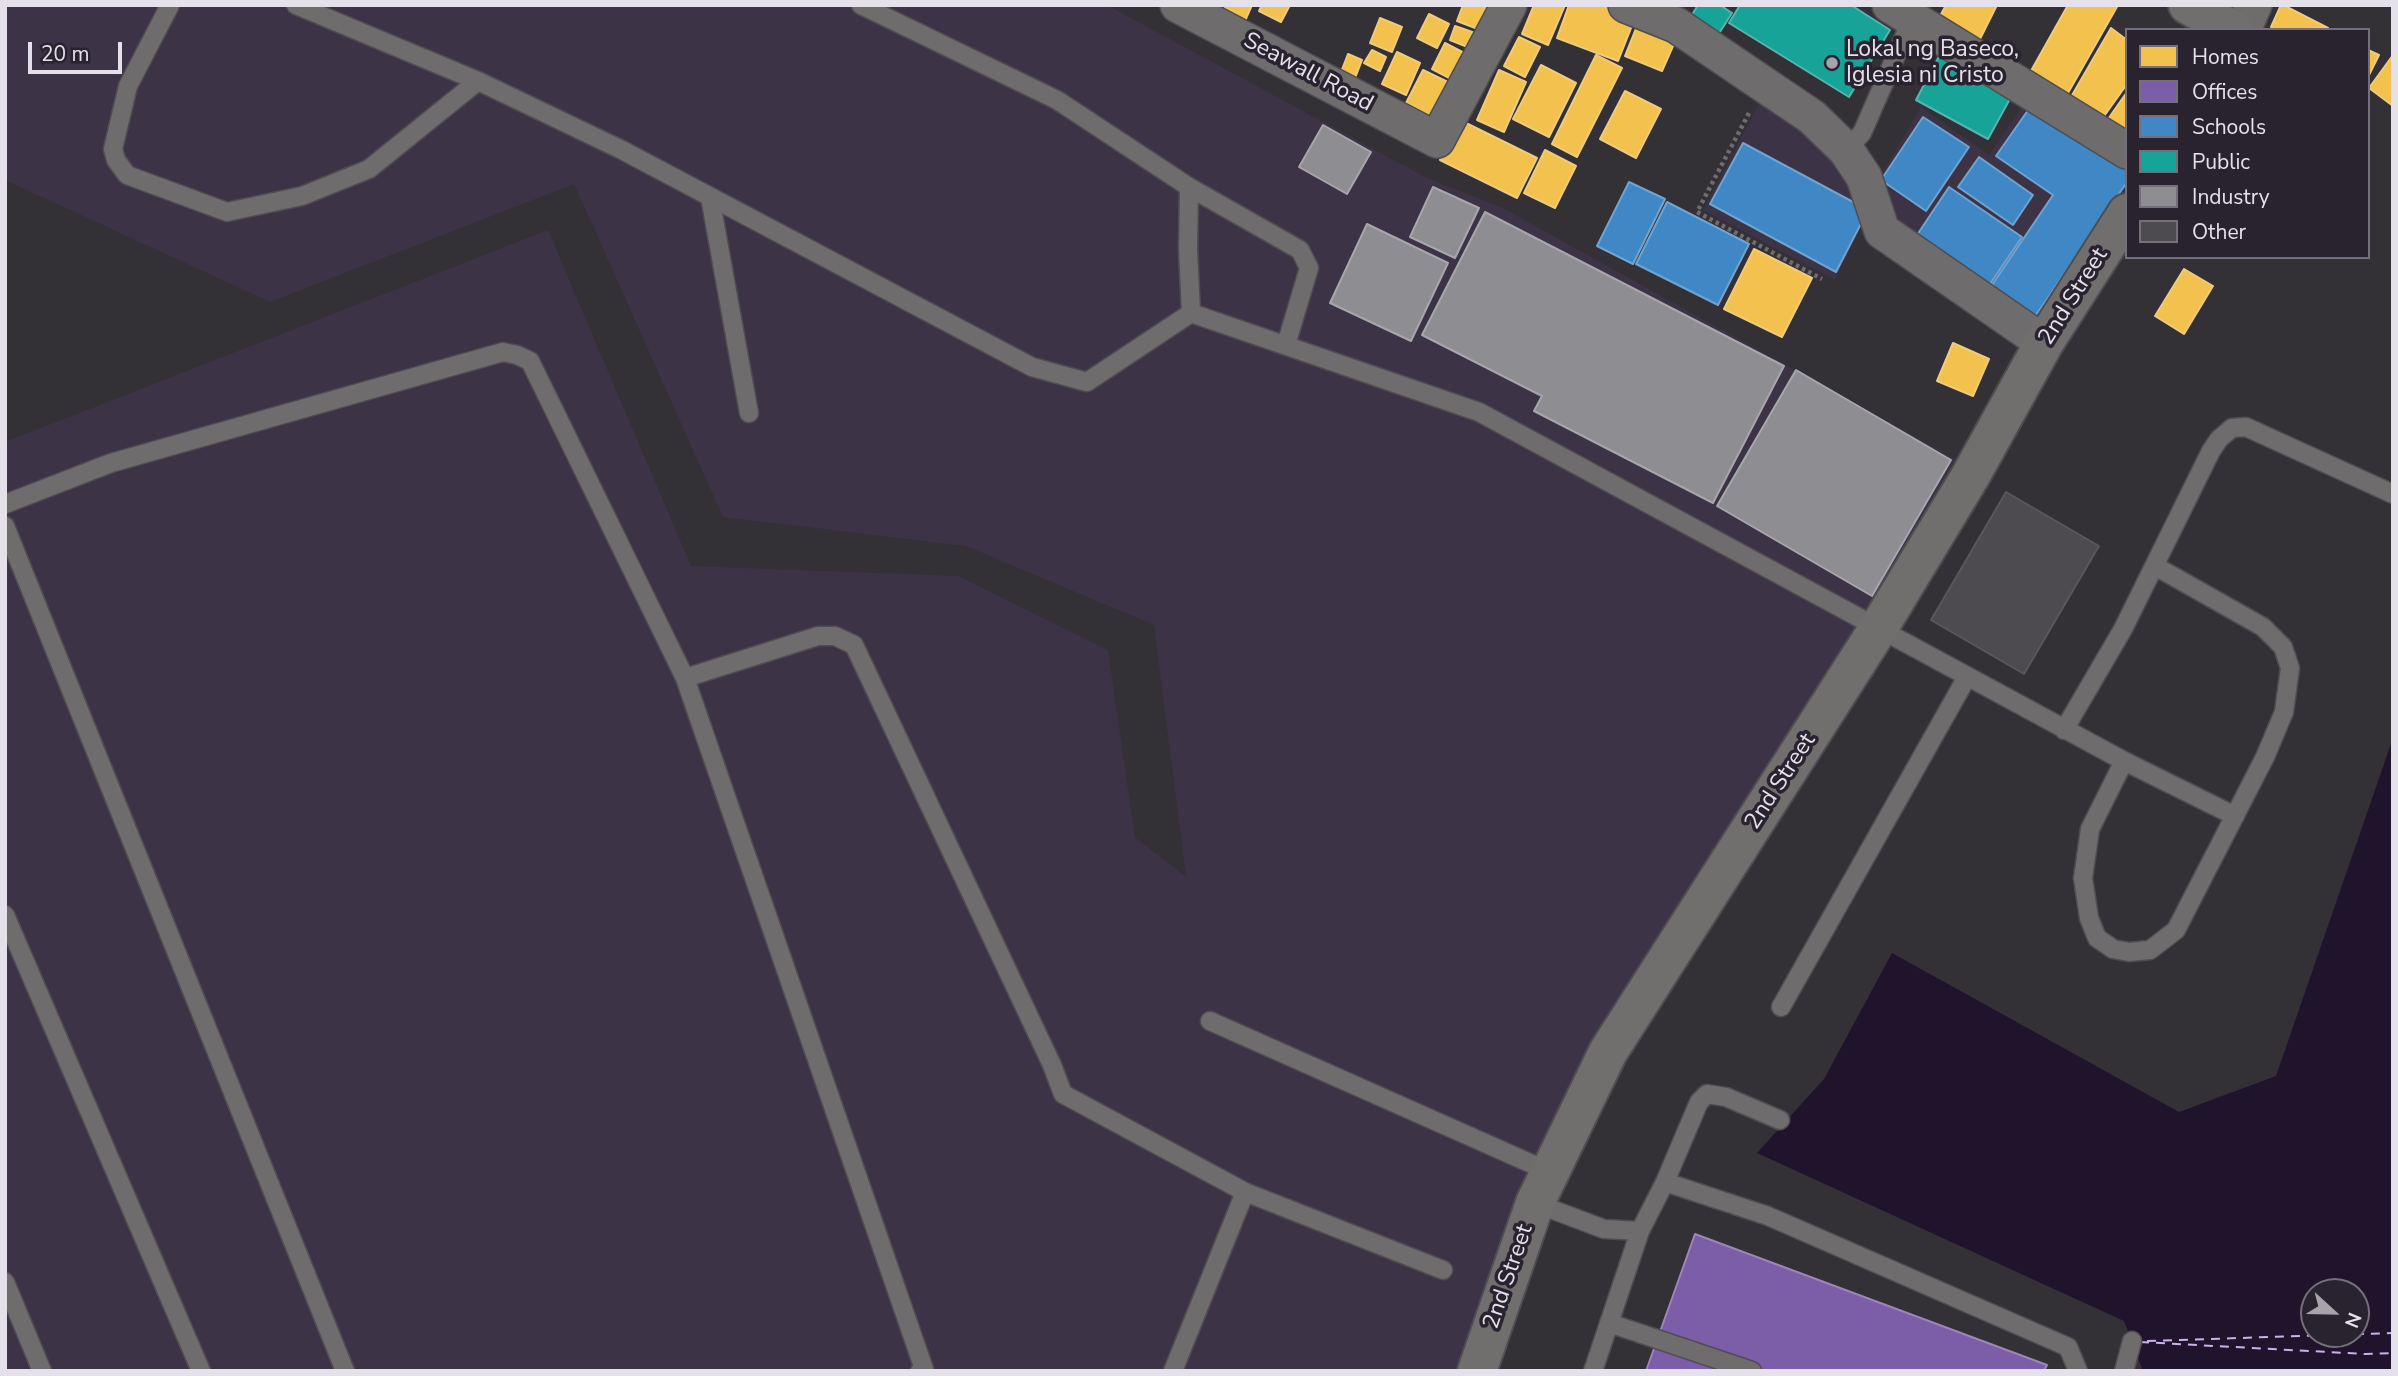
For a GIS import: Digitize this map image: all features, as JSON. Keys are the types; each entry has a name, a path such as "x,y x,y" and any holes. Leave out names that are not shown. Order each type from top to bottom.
{"street":[{"name":"Seawall Road","path":"1178,5 1437,140 1509,5"},
{"path":"1626,5 1676,25 1812,117 1846,150 1864,177 1882,231 2044,343"},
{"path":"2188,5 2229,28"},
{"path":"2244,28 2254,5"},
{"path":"1901,12 2125,150"},
{"name":"2nd Street","path":"1477,1371 1542,1187 1608,1052 1878,629 2004,417 2044,343 2125,216"}],"lane":[{"path":"170,5 128,86 113,149 116,160 127,175 228,212 302,196 369,169 478,81"},
{"path":"296,5 478,81 622,150 1032,367 1087,382 1191,313"},
{"path":"861,5 1057,100 1189,187 1300,250 1309,268 1286,345"},
{"path":"1846,150 1862,133 1901,12"},
{"path":"1189,187 1191,313"},
{"path":"710,197 749,413"},
{"path":"1191,313 1479,412 2064,730 2235,816"},
{"path":"5,503 125,459 503,352 530,361 685,678 924,1369 920,1371"},
{"path":"2064,730 2123,629 2211,451 2219,439 2232,428 2246,428 2393,494"},
{"path":"5,526 345,1371"},
{"path":"2124,761 2090,829 2083,878 2089,918 2096,938 2113,949 2129,952 2150,950 2176,929 2265,757 2284,712 2290,668 2283,647 2263,627 2155,566"},
{"path":"685,678 818,636 835,636 854,645 1052,1065 1063,1094 1245,1192 1443,1270"},
{"path":"1782,1007 1967,677"},
{"path":"5,915 201,1371"},
{"path":"1210,1021 1542,1187 1604,1229 1640,1231"},
{"path":"1593,1371 1640,1231 1665,1182 1699,1102 1707,1094 1726,1097 1780,1119"},
{"path":"1665,1182 1768,1216 2068,1347 2078,1371"},
{"path":"1173,1371 1245,1192"},
{"path":"5,1282 42,1371"},
{"path":"1609,1323 1752,1371"},
{"path":"2124,1371 2132,1342"}],"path":[{"path":"1764,84 1697,212 1822,279"}],"shaded area":[{"path":"5,5 1107,5 1429,179 1501,207 1955,459 1873,602 1581,1075 1461,1371 5,1371 5,442 548,230 691,566 958,576 1108,650 1135,837 1186,877 1154,625 966,546 723,517 574,184 270,302 5,180"},
{"path":"1762,98 1826,152 1869,210 1835,280 1703,210"},
{"path":"2027,99 2125,159 2125,194 2032,327 1910,237 1877,182 1921,107 1989,155"},
{"path":"2393,738 2393,1371 2143,1371 2124,1321 1757,1153 1824,1079 1892,953 2179,1112 2276,1076"}],"building: Homes":[{"path":"1226,5 1252,5 1244,23 1223,13"},
{"path":"1262,5 1290,5 1281,22 1259,11"},
{"path":"1463,5 1478,5 1495,12 1488,33 1457,21"},
{"path":"1534,5 1565,5 1548,45 1522,34"},
{"path":"1569,5 1617,5 1637,13 1618,61 1557,38"},
{"path":"1946,5 1997,5 1980,39 1939,18"},
{"path":"2068,5 2118,5 2064,100 2027,78"},
{"path":"2283,5 2328,28 2273,28"},
{"path":"1429,14 1449,24 1437,48 1417,38"},
{"path":"1380,18 1402,27 1392,52 1370,43"},
{"path":"1639,21 1677,37 1662,71 1625,56"},
{"path":"1455,26 1481,35 1475,50 1450,40"},
{"path":"2111,28 2125,38 2125,87 2102,119 2071,97"},
{"path":"1519,37 1540,47 1525,77 1504,66"},
{"path":"1445,43 1470,56 1457,82 1432,69"},
{"path":"1372,50 1386,57 1380,71 1364,63"},
{"path":"2370,51 2379,55 2370,73"},
{"path":"1397,52 1420,63 1406,95 1382,84"},
{"path":"1348,54 1362,60 1350,91 1336,85"},
{"path":"1596,55 1622,68 1577,157 1552,144"},
{"path":"2393,55 2393,106 2370,87"},
{"path":"1541,65 1576,83 1549,137 1513,119"},
{"path":"1423,70 1454,85 1436,119 1406,103"},
{"path":"1499,70 1526,82 1504,132 1477,120"},
{"path":"1625,91 1661,109 1636,158 1600,139"},
{"path":"2125,95 2125,136 2106,122"},
{"path":"1460,120 1537,158 1517,198 1440,160"},
{"path":"1545,150 1576,166 1555,208 1524,193"},
{"path":"1754,249 1812,278 1782,337 1724,309"},
{"path":"2184,269 2213,286 2184,334 2155,316"},
{"path":"1953,343 1989,359 1973,396 1937,381"}],"building: Offices":[{"path":"1695,1234 2047,1365 2044,1371 1646,1371"}],"building: Schools":[{"path":"2033,103 2125,166 2125,185 2034,318 1990,288 2053,195 1996,156"},
{"path":"1923,117 1969,147 1926,211 1881,180"},
{"path":"1743,143 1868,210 1836,272 1710,204"},
{"path":"1979,157 2033,195 2013,225 1958,187"},
{"path":"1629,182 1665,199 1633,264 1597,246"},
{"path":"1949,187 2022,237 1988,287 1915,238"},
{"path":"1667,202 1749,244 1718,305 1636,264"}],"building: Public":[{"path":"1698,5 1720,5 1732,13 1718,35 1690,18"},
{"name":"Lokal ng Baseco, Iglesia ni Cristo","path":"1740,5 1851,5 1890,30 1849,97 1729,23"},
{"path":"1944,47 2017,86 1988,139 1916,100"}],"building: Industry":[{"path":"1323,125 1371,152 1347,194 1299,167"},
{"path":"1433,187 1479,208 1455,258 1410,237"},
{"path":"1485,212 1784,366 1713,503 1534,411 1542,396 1422,335"},
{"path":"1367,224 1448,263 1411,341 1330,303"},
{"path":"1796,370 1951,460 1872,596 1717,506"}],"building: Other":[{"path":"2006,492 2099,546 2024,674 1931,620"}],"ferry route":[{"path":"2147,1341 2393,1333"},
{"path":"2140,1342 2365,1354 2393,1353"}],"place":[{"name":"Lokal ng Baseco, Iglesia ni Cristo","path":"1832,63"}]}
